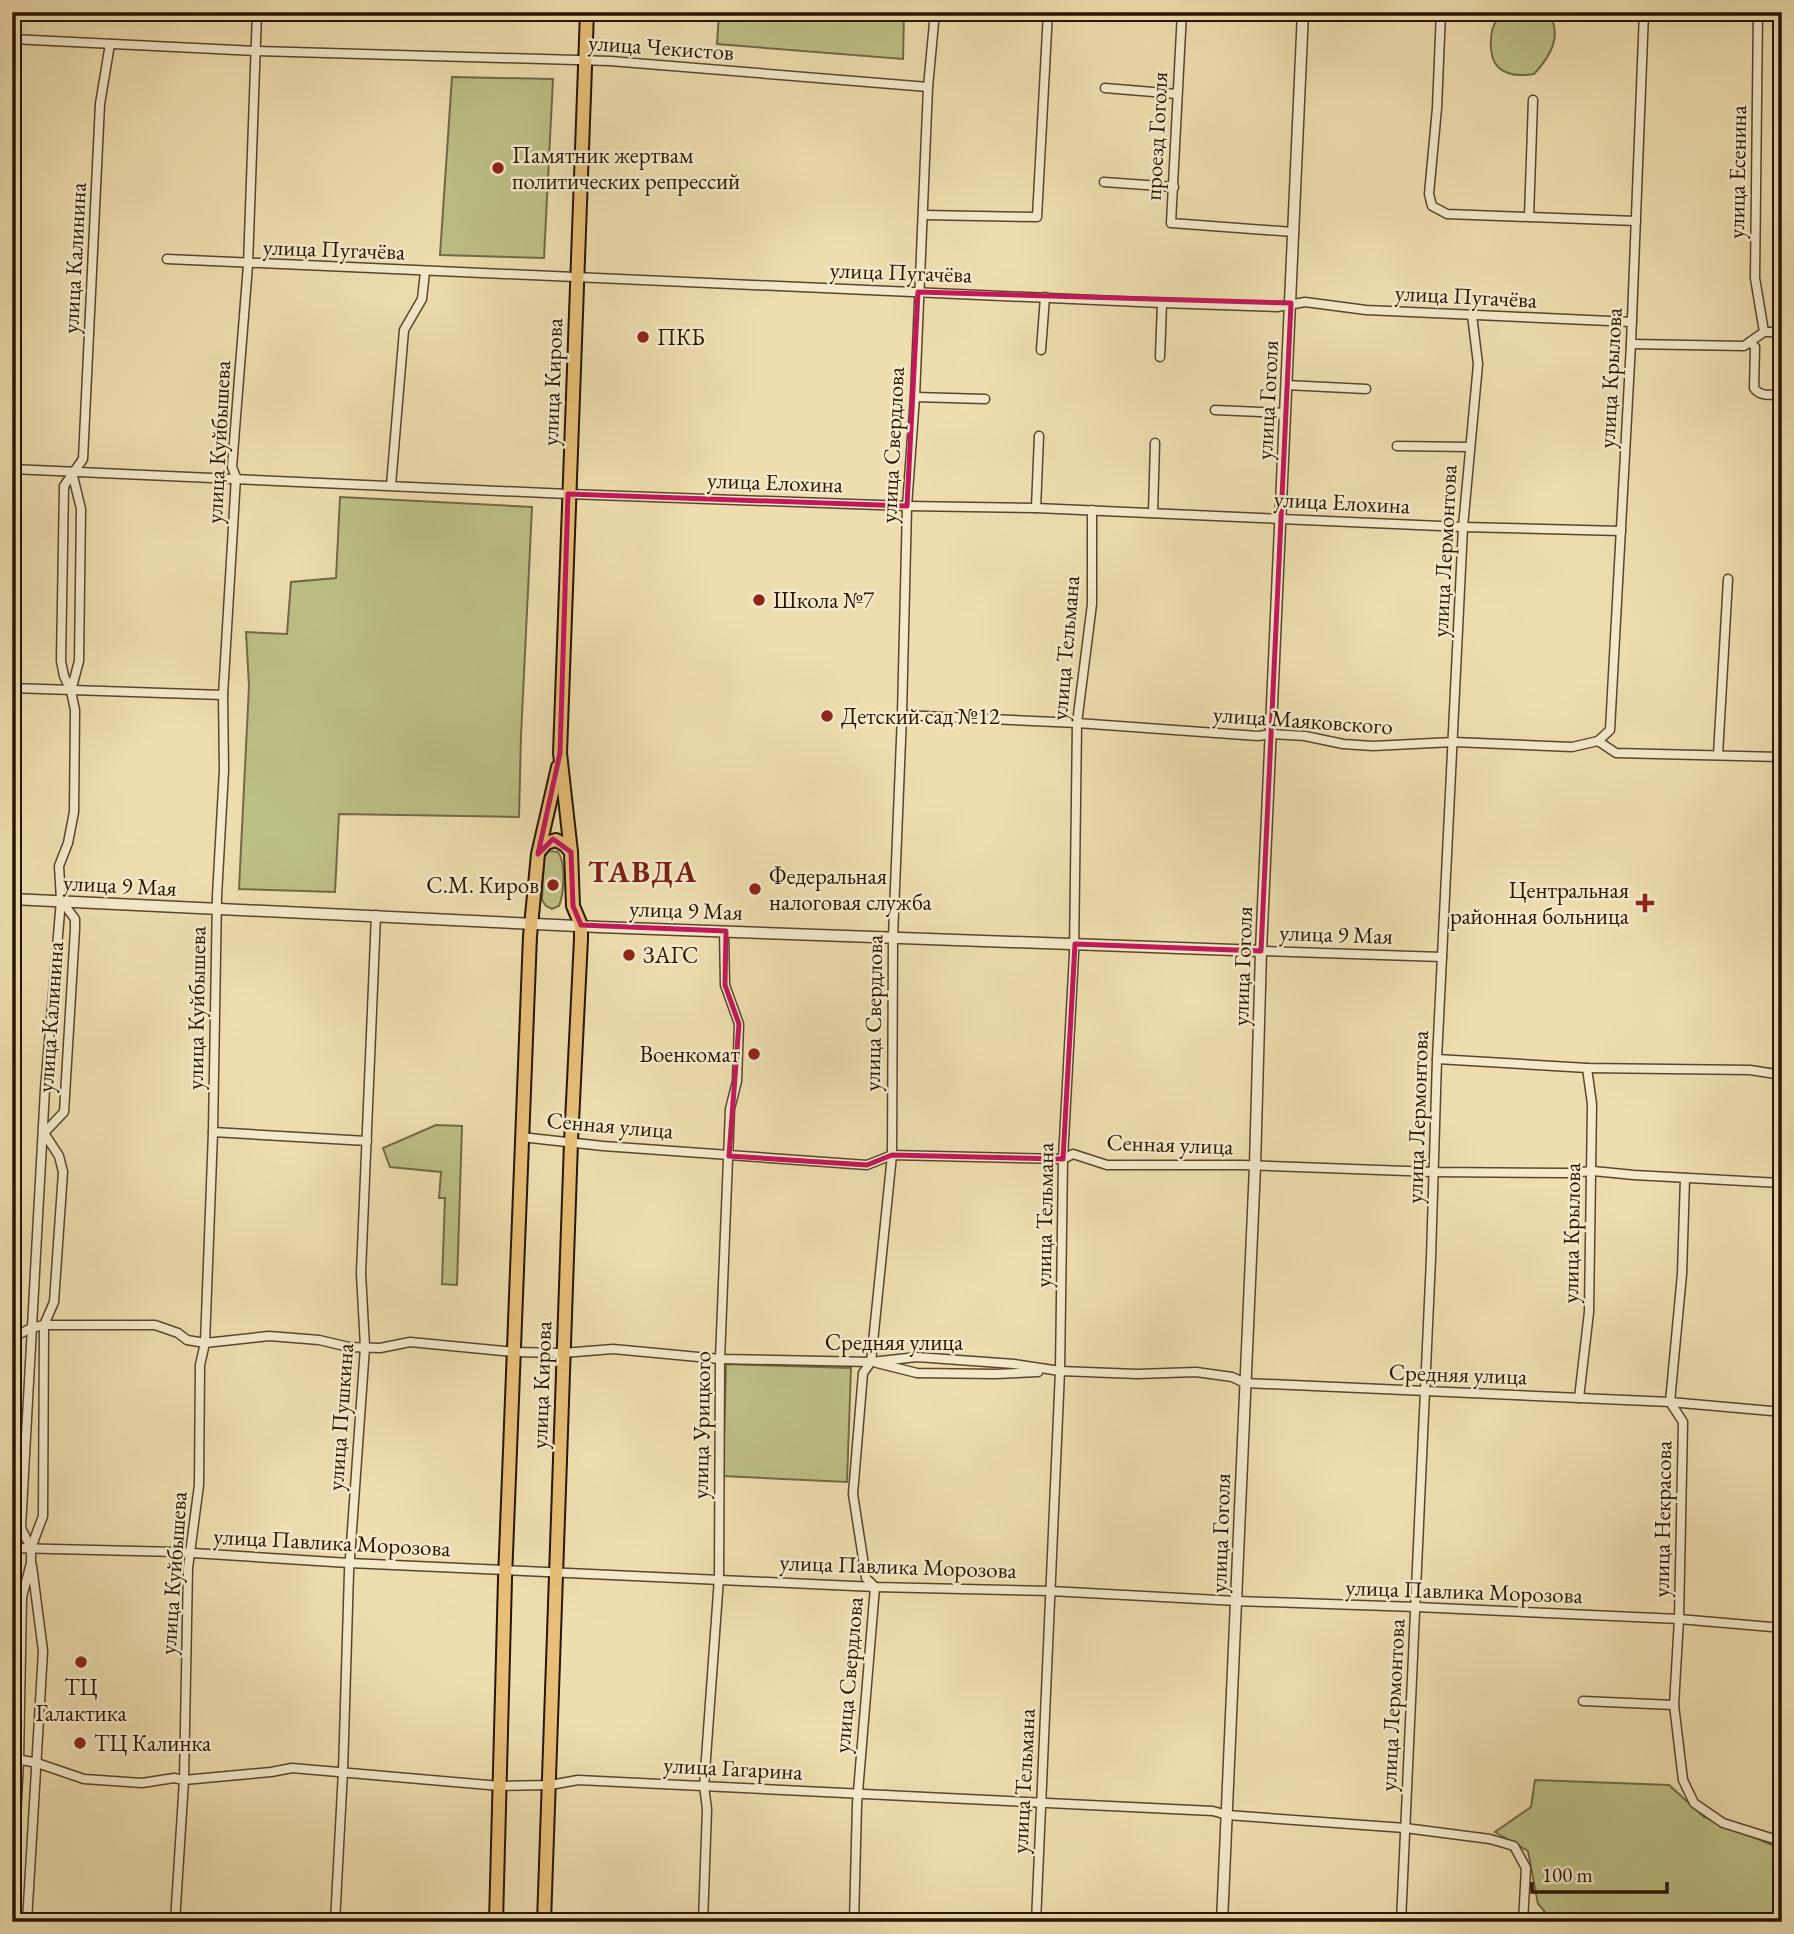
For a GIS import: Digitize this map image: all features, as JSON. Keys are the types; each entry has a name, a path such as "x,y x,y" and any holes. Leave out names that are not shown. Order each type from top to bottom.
{"main road":[{"name":"улица Кирова","path":"544,1922 570,1142 581,925 572,906 571,852 560,753 587,12"},
{"name":"улица Кирова","path":"496,1922 521,1137 531,922 538,854 560,753"},
{"path":"538,854 551,840 561,841 571,852"}],"street":[{"name":"улица Куйбышева","path":"176,1922 184,1780 190,1554 199,1485 200,1365 205,1343 213,1132 217,909 224,770 223,695 236,477 232,467 248,265 257,12"},
{"name":"улица Свердлова","path":"854,1922 858,1793 874,1587 866,1578 853,1494 863,1373 871,1362 892,1155 893,937 907,506 915,397 928,87 935,12"},
{"path":"924,215 1037,217 1048,12"},
{"name":"проезд Гоголя","path":"1182,12 1171,223 1294,232"},
{"name":"улица Гоголя","path":"1222,1922 1255,1166 1261,951 1303,12"},
{"path":"1441,12 1437,108 1429,194 1432,206 1447,214 1636,221"},
{"name":"улица Крылова","path":"1598,741 1610,730 1632,344 1644,12"},
{"name":"улица Есенина","path":"1758,12 1755,278 1764,332"},
{"name":"улица Чекистов","path":"12,39 257,51 584,61 928,87"},
{"name":"улица Калинина","path":"32,1548 21,1528 31,1328 61,900 59,866 68,843 74,812 75,710 61,661 64,486 83,459 95,255 100,104 110,44"},
{"path":"1105,88 1177,94"},
{"path":"1529,217 1532,100"},
{"path":"1104,182 1174,187"},
{"name":"улица Пугачёва","path":"167,259 248,265 578,276 1162,303 1277,307 1291,303 1319,302 1366,310 1632,322"},
{"path":"391,485 404,330 422,299 425,272"},
{"path":"1041,350 1045,297"},
{"path":"1160,357 1162,303"},
{"name":"улица Лермонтова","path":"1401,1922 1437,1059 1463,527 1478,364 1472,315"},
{"path":"1632,344 1744,346 1764,332 1782,332"},
{"path":"1750,342 1755,347 1754,388 1757,393 1782,394"},
{"path":"1286,385 1366,389"},
{"path":"915,397 985,399"},
{"path":"1215,410 1285,413"},
{"path":"1036,508 1039,436"},
{"path":"1153,513 1155,443"},
{"path":"1397,446 1469,447"},
{"name":"улица Елохина","path":"12,469 568,494 1036,508 1463,527 1621,531"},
{"name":"улица Калинина","path":"71,691 79,661 81,509 72,472"},
{"name":"улица Тельмана","path":"1036,1922 1060,1371 1063,1159 1074,944 1077,723 1092,604 1092,510"},
{"path":"1718,755 1728,579"},
{"path":"12,688 223,695"},
{"name":"улица Маяковского","path":"902,715 1077,723 1258,736 1305,736 1343,744 1373,746 1453,741 1572,747 1598,741"},
{"path":"1598,741 1616,753 1782,757"},
{"name":"улица 9 Мая","path":"12,899 724,931 1442,957"},
{"name":"улица Калинина","path":"44,1133 64,1112 75,919 61,900"},
{"name":"улица Пушкина","path":"335,1922 343,1771 349,1563 365,1347 361,1273 376,915"},
{"name":"улица Урицкого","path":"702,1922 707,1809 704,1786 719,1578 720,1359 730,1109 737,1081 739,1024 725,985 724,931"},
{"path":"1437,1059 1587,1068 1750,1070 1782,1075"},
{"name":"улица Крылова","path":"1579,1398 1589,1312 1592,1104 1587,1068"},
{"path":"213,1132 367,1141"},
{"name":"улица Калинина","path":"12,1895 22,1597 32,1548 43,1516 44,1325 54,1302 63,1172 60,1156 44,1133"},
{"name":"Сенная улица","path":"521,1137 729,1156 867,1165 892,1155 1063,1159 1073,1154 1107,1165 1255,1166 1434,1172 1592,1171 1782,1184"},
{"name":"улица Некрасова","path":"1685,1178 1682,1274 1670,1402 1683,1422 1679,1619 1674,1705 1683,1780 1694,1803 1723,1823 1782,1839"},
{"name":"Средняя улица","path":"12,1338 31,1328 44,1325 155,1325 178,1333 187,1340 205,1343 268,1336 319,1340 349,1347 380,1348 410,1342 514,1352 563,1353 613,1349 720,1359 871,1362 917,1357 1014,1364 1060,1371 1137,1374 1196,1372 1232,1377 1245,1383 1670,1402 1782,1412"},
{"path":"871,1362 917,1373 1060,1371"},
{"name":"улица Павлика Морозова","path":"12,1548 874,1587 1050,1591 1416,1607 1679,1619 1782,1628"},
{"name":"улица Калинина","path":"27,1922 43,1651 31,1563"},
{"path":"1583,1701 1674,1705"},
{"name":"улица Гагарина","path":"15,1759 37,1763 84,1779 142,1783 292,1768 500,1786 550,1785 578,1780 1213,1811 1227,1815 1405,1828 1490,1839 1514,1846 1526,1868 1523,1922"}],"highlighted area":[{"path":"918,292 1291,303 1261,951 1075,944 1063,1159 892,1155 867,1165 729,1156 739,1024 725,985 726,931 581,925 573,906 571,852 553,839 538,854 560,753 568,494 907,506"}],"green space":[{"path":"719,12 904,12 903,59 717,44"},
{"path":"1505,12 1548,12 1555,29 1555,37 1550,53 1534,74 1510,74 1495,63 1491,50 1492,30"},
{"path":"452,77 553,79 544,258 440,255"},
{"path":"340,497 532,507 519,817 339,814 335,892 239,889 249,686 246,632 287,634 291,582 336,578"},
{"path":"549,851 558,852 563,871 561,901 559,906 552,909 542,900 544,857"},
{"path":"436,1125 462,1126 457,1285 442,1284 445,1198 439,1198 441,1172 390,1167 383,1148"},
{"path":"726,1364 851,1368 847,1482 723,1476"},
{"path":"1535,1780 1669,1785 1704,1817 1782,1849 1782,1922 1554,1922 1538,1904 1528,1851 1495,1832 1531,1807"}],"place":[{"name":"Памятник жертвам политических репрессий","path":"498,168"},
{"name":"ПКБ","path":"643,337"},
{"name":"Школа №7","path":"759,600"},
{"name":"Детский сад №12","path":"827,716"},
{"name":"С.М. Киров","path":"553,885"},
{"name":"Федеральная налоговая служба","path":"755,889"},
{"name":"Центральная районная больница","path":"1645,903"},
{"name":"ЗАГС","path":"629,955"},
{"name":"Военкомат","path":"754,1054"},
{"name":"ТЦ Галактика","path":"81,1662"},
{"name":"ТЦ Калинка","path":"80,1743"}],"district":[{"name":"ТАВДА","path":"643,872"}]}
